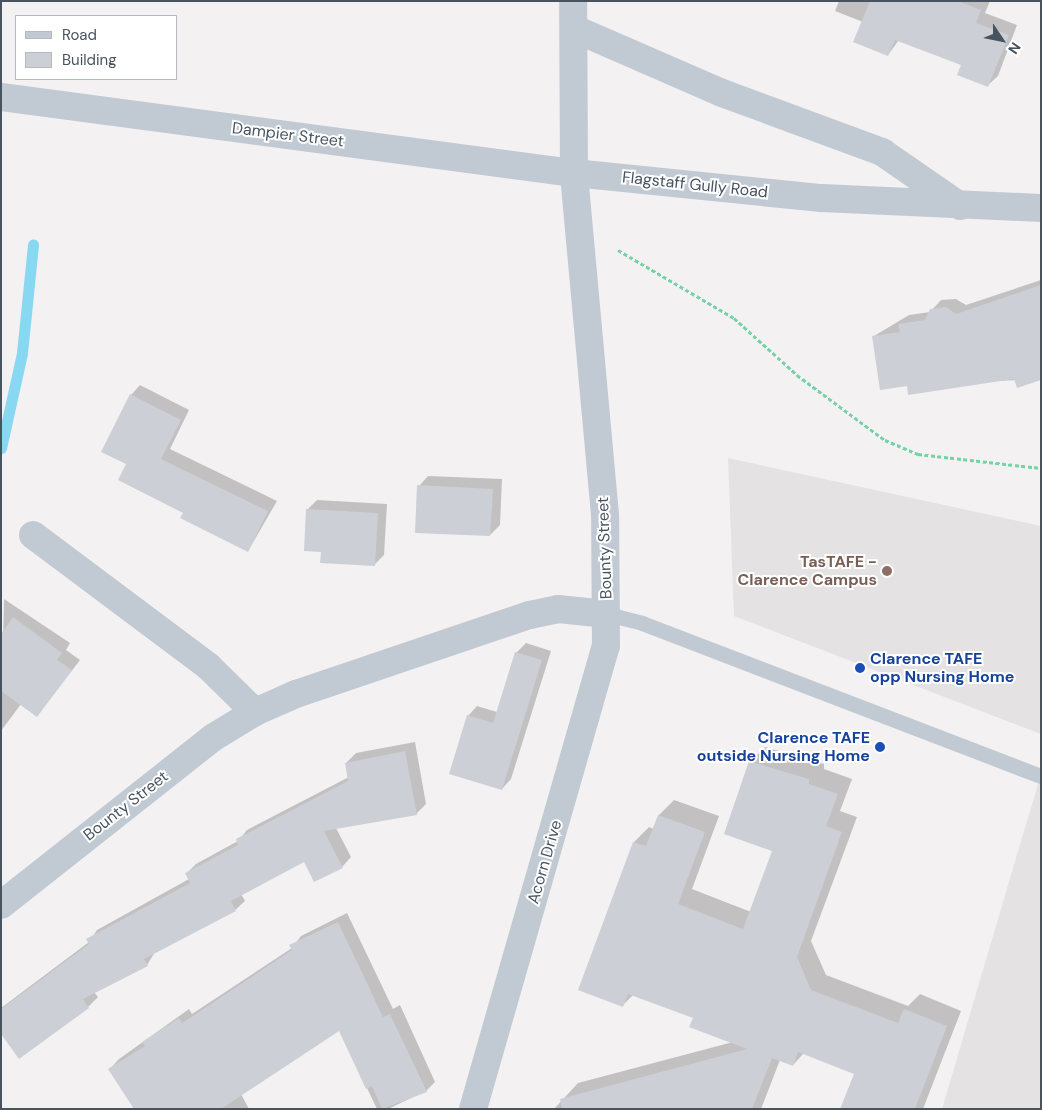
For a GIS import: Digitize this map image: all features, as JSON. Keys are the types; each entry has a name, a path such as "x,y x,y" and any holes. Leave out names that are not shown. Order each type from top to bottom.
{"street":[{"path":"572,1 575,29 574,172"},
{"path":"575,29 722,93 882,152 960,206"},
{"name":"Dampier Street","path":"14,99 574,172"},
{"name":"Flagstaff Gully Road","path":"574,172 822,198 960,206 1041,208"},
{"name":"Bounty Street","path":"1,905 214,737 255,712 530,616 558,609 607,614 605,515 574,172"},
{"path":"33,535 208,666 255,712"},
{"name":"Acorn Drive","path":"473,1109 598,682 607,614"}],"lane":[{"path":"607,614 642,624 1041,776"}],"path":[{"path":"618,250 734,318 797,375 884,440 918,454 1041,468"}],"shaded area":[{"name":"TasTAFE - Clarence Campus","path":"728,458 1041,526 1041,734 734,616"},
{"path":"1041,775 1041,1109 942,1109 1024,831"}],"building":[{"path":"870,1 958,1 981,10 976,23 1009,35 988,87 957,75 961,65 895,40 888,56 853,42"},
{"path":"1041,285 1041,380 1017,388 1014,379 908,395 907,386 880,390 872,336 900,332 898,324 925,320 930,309 946,307 956,314"},
{"path":"130,394 181,420 161,459 268,511 248,552 180,518 183,513 118,480 126,464 101,452"},
{"path":"417,485 493,489 490,536 415,533"},
{"path":"306,509 378,513 375,566 320,563 321,552 304,551"},
{"path":"13,617 62,653 57,660 72,670 37,717 1,691 1,634"},
{"path":"515,652 542,660 502,790 449,774 467,715 493,723"},
{"path":"405,751 417,815 324,831 343,868 314,882 304,862 231,901 236,911 144,959 148,966 83,999 89,1008 19,1059 1,1034 1,1009 89,944 86,939 190,883 185,873 238,845 236,839 348,781 345,763"},
{"path":"749,761 809,779 809,784 838,794 826,826 842,832 797,957 811,990 898,1023 904,1009 947,1026 915,1109 840,1109 854,1074 798,1052 793,1066 772,1058 752,1109 562,1109 560,1099 747,1049 689,1027 693,1018 628,994 623,1007 578,990 633,842 646,846 658,815 705,832 678,904 743,929 772,851 724,834"},
{"path":"338,922 383,1017 390,1014 427,1092 382,1109 372,1086 366,1089 339,1031 221,1109 134,1109 108,1069 145,1046 142,1042 179,1018 182,1023 292,950 289,945"}],"waterway":[{"path":"1,448 22,353 33,245"}],"place":[{"name":"TasTAFE - Clarence Campus","path":"887,571"},
{"name":"Clarence TAFE opp Nursing Home","path":"860,668"},
{"name":"Clarence TAFE outside Nursing Home","path":"880,747"}]}
